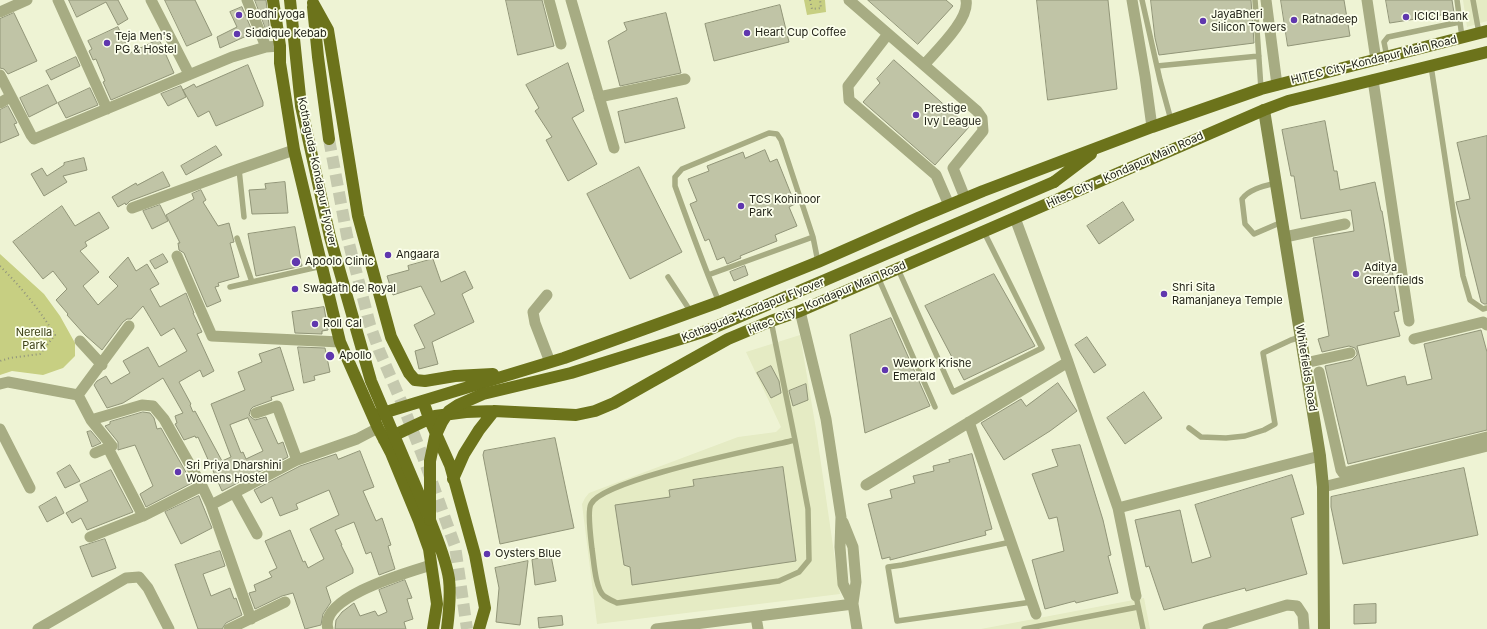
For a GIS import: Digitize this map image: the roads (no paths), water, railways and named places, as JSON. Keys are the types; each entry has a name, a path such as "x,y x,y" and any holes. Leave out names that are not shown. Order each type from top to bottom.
{"main road":[{"path":"273,0 280,46 280,63 294,150 340,342 378,428 391,453 419,521 429,550 437,604 434,629"},
{"name":"Kothaguda-Kondapur Flyover","path":"290,0 301,106 330,237 371,381 438,542 449,579 450,609 447,629"},
{"path":"312,1 318,57 330,139"},
{"path":"312,1 328,30 358,216 391,337 409,372 415,380 425,381 455,376 513,372"},
{"name":"HITEC City–Kondapur Main Road","path":"1261,89 1483,32"},
{"name":"HITEC City–Kondapur Main Road","path":"1264,110 1288,101 1487,52"},
{"path":"373,416 513,372 550,362 719,302 818,262 947,200 1261,89"},
{"name":"Hitec City - Kondapur Main Road","path":"384,440 435,416 466,412 576,415 595,411 614,403 728,339 800,311 1264,110"},
{"name":"Kothaguda-Kondapur Flyover","path":"430,520 430,461 435,437 442,422 449,412 458,405 483,394 571,373 706,331 1054,182 1102,146"},
{"path":"423,401 450,465 475,555 485,608 478,629"},
{"path":"453,479 464,454 479,430 494,412"}],"street":[{"path":"0,12 28,0"},
{"path":"58,0 107,109"},
{"path":"151,0 189,74"},
{"path":"247,0 266,47"},
{"path":"550,0 561,44"},
{"path":"571,0 614,148"},
{"path":"849,0 978,111 982,118 983,131 953,168 936,175"},
{"path":"924,65 962,21 966,11 966,0"},
{"path":"1132,0 1146,76 1152,127"},
{"path":"1266,0 1277,85"},
{"path":"1367,0 1381,59"},
{"path":"888,34 848,86 849,100 936,175 947,200"},
{"path":"0,75 10,97 34,139 232,56 266,47 280,46"},
{"path":"600,97 685,79"},
{"path":"1373,80 1409,321"},
{"path":"0,102 10,97"},
{"name":"Whitefields Road","path":"1264,110 1320,456 1323,487 1324,629"},
{"path":"132,208 294,150"},
{"path":"953,168 963,194"},
{"path":"1015,218 1068,362 1118,508 1136,596"},
{"path":"1285,237 1345,224"},
{"path":"177,256 212,336 340,342"},
{"path":"547,295 533,312 535,323 550,362"},
{"path":"800,311 826,419 841,517 840,547 843,584 853,604 857,629"},
{"path":"1414,339 1483,322 1487,325"},
{"path":"78,395 102,365 129,326"},
{"path":"80,340 102,365"},
{"path":"1306,363 1350,353"},
{"path":"866,485 1068,362"},
{"path":"1319,372 1341,470 1343,473 1487,437"},
{"path":"0,384 8,382 78,395"},
{"path":"78,395 91,420 112,446 95,453"},
{"path":"91,420 142,405 153,406 164,419 202,486 211,506 250,620"},
{"path":"256,413 277,406 298,460"},
{"path":"969,422 1036,614"},
{"path":"211,506 298,460 357,439 378,428"},
{"path":"0,429 30,488"},
{"path":"1323,487 1487,447"},
{"path":"108,448 143,516"},
{"path":"1118,508 1320,456"},
{"path":"90,537 143,516 202,486"},
{"path":"235,494 257,534"},
{"path":"328,629 327,625 329,616 337,605 350,597 384,581 431,565"},
{"path":"38,629 126,578 139,577 148,588 169,629"},
{"path":"229,629 285,602"},
{"path":"656,629 683,627 853,604"},
{"path":"1208,629 1287,605 1297,606 1303,615 1304,629"},
{"path":"756,617 758,629"}],"lane":[{"path":"1142,0 1157,66 1172,120"},
{"path":"1255,0 1261,89"},
{"path":"1457,0 1462,38"},
{"path":"1472,0 1483,32"},
{"path":"1381,59 1384,42 1388,37 1460,22"},
{"path":"1157,66 1259,56"},
{"path":"1431,66 1463,276 1470,300 1483,309 1487,308"},
{"path":"719,302 674,186 675,177 682,169 769,133 777,134 781,140 813,237 818,262"},
{"path":"239,169 244,217"},
{"path":"1276,184 1268,185 1246,193 1242,198 1244,224 1254,234 1282,221"},
{"path":"898,269 953,392 1042,348 984,232"},
{"path":"708,275 813,237"},
{"path":"237,238 252,282"},
{"path":"230,287 322,266"},
{"path":"668,277 691,312"},
{"path":"878,277 935,407"},
{"path":"771,321 796,440 808,509 810,560 799,572 779,581 618,603 603,595 596,578 590,526 590,505 595,497 625,483 676,468 796,440"},
{"path":"1189,428 1201,437 1226,438 1245,436 1264,430 1276,424 1263,353 1301,336"},
{"path":"1011,542 888,567 897,621 1032,602"},
{"path":"1136,596 1143,629"},
{"path":"1024,629 1138,607"},
{"path":"1036,614 1040,626"}],"tunnel":[{"path":"329,139 347,236 370,325 423,457 455,546 467,629"}],"place":[{"name":"Bodhi yoga","path":"239,15"},
{"name":"ICICI Bank","path":"1406,17"},
{"name":"Ratnadeep","path":"1294,20"},
{"name":"JayaBheri Silicon Towers","path":"1203,21"},
{"name":"Heart Cup Coffee","path":"747,33"},
{"name":"Siddique Kebab","path":"237,34"},
{"name":"Teja Men's PG & Hostel","path":"107,43"},
{"name":"Prestige Ivy League","path":"916,115"},
{"name":"TCS Kohinoor Park","path":"741,206"},
{"name":"Angaara","path":"388,255"},
{"name":"Apoolo Clinic","path":"296,262"},
{"name":"Aditya Greenfields","path":"1356,274"},
{"name":"Swagath de Royal","path":"295,289"},
{"name":"Shri Sita Ramanjaneya Temple","path":"1164,294"},
{"name":"Roll Cal","path":"315,324"},
{"name":"Apollo","path":"330,356"},
{"name":"Wework Krishe Emerald","path":"885,370"},
{"name":"Sri Priya Dharshini Womens Hostel","path":"178,472"},
{"name":"Oysters Blue","path":"487,554"}],"park label":[{"name":"Nerella Park","path":"34,339"}]}
